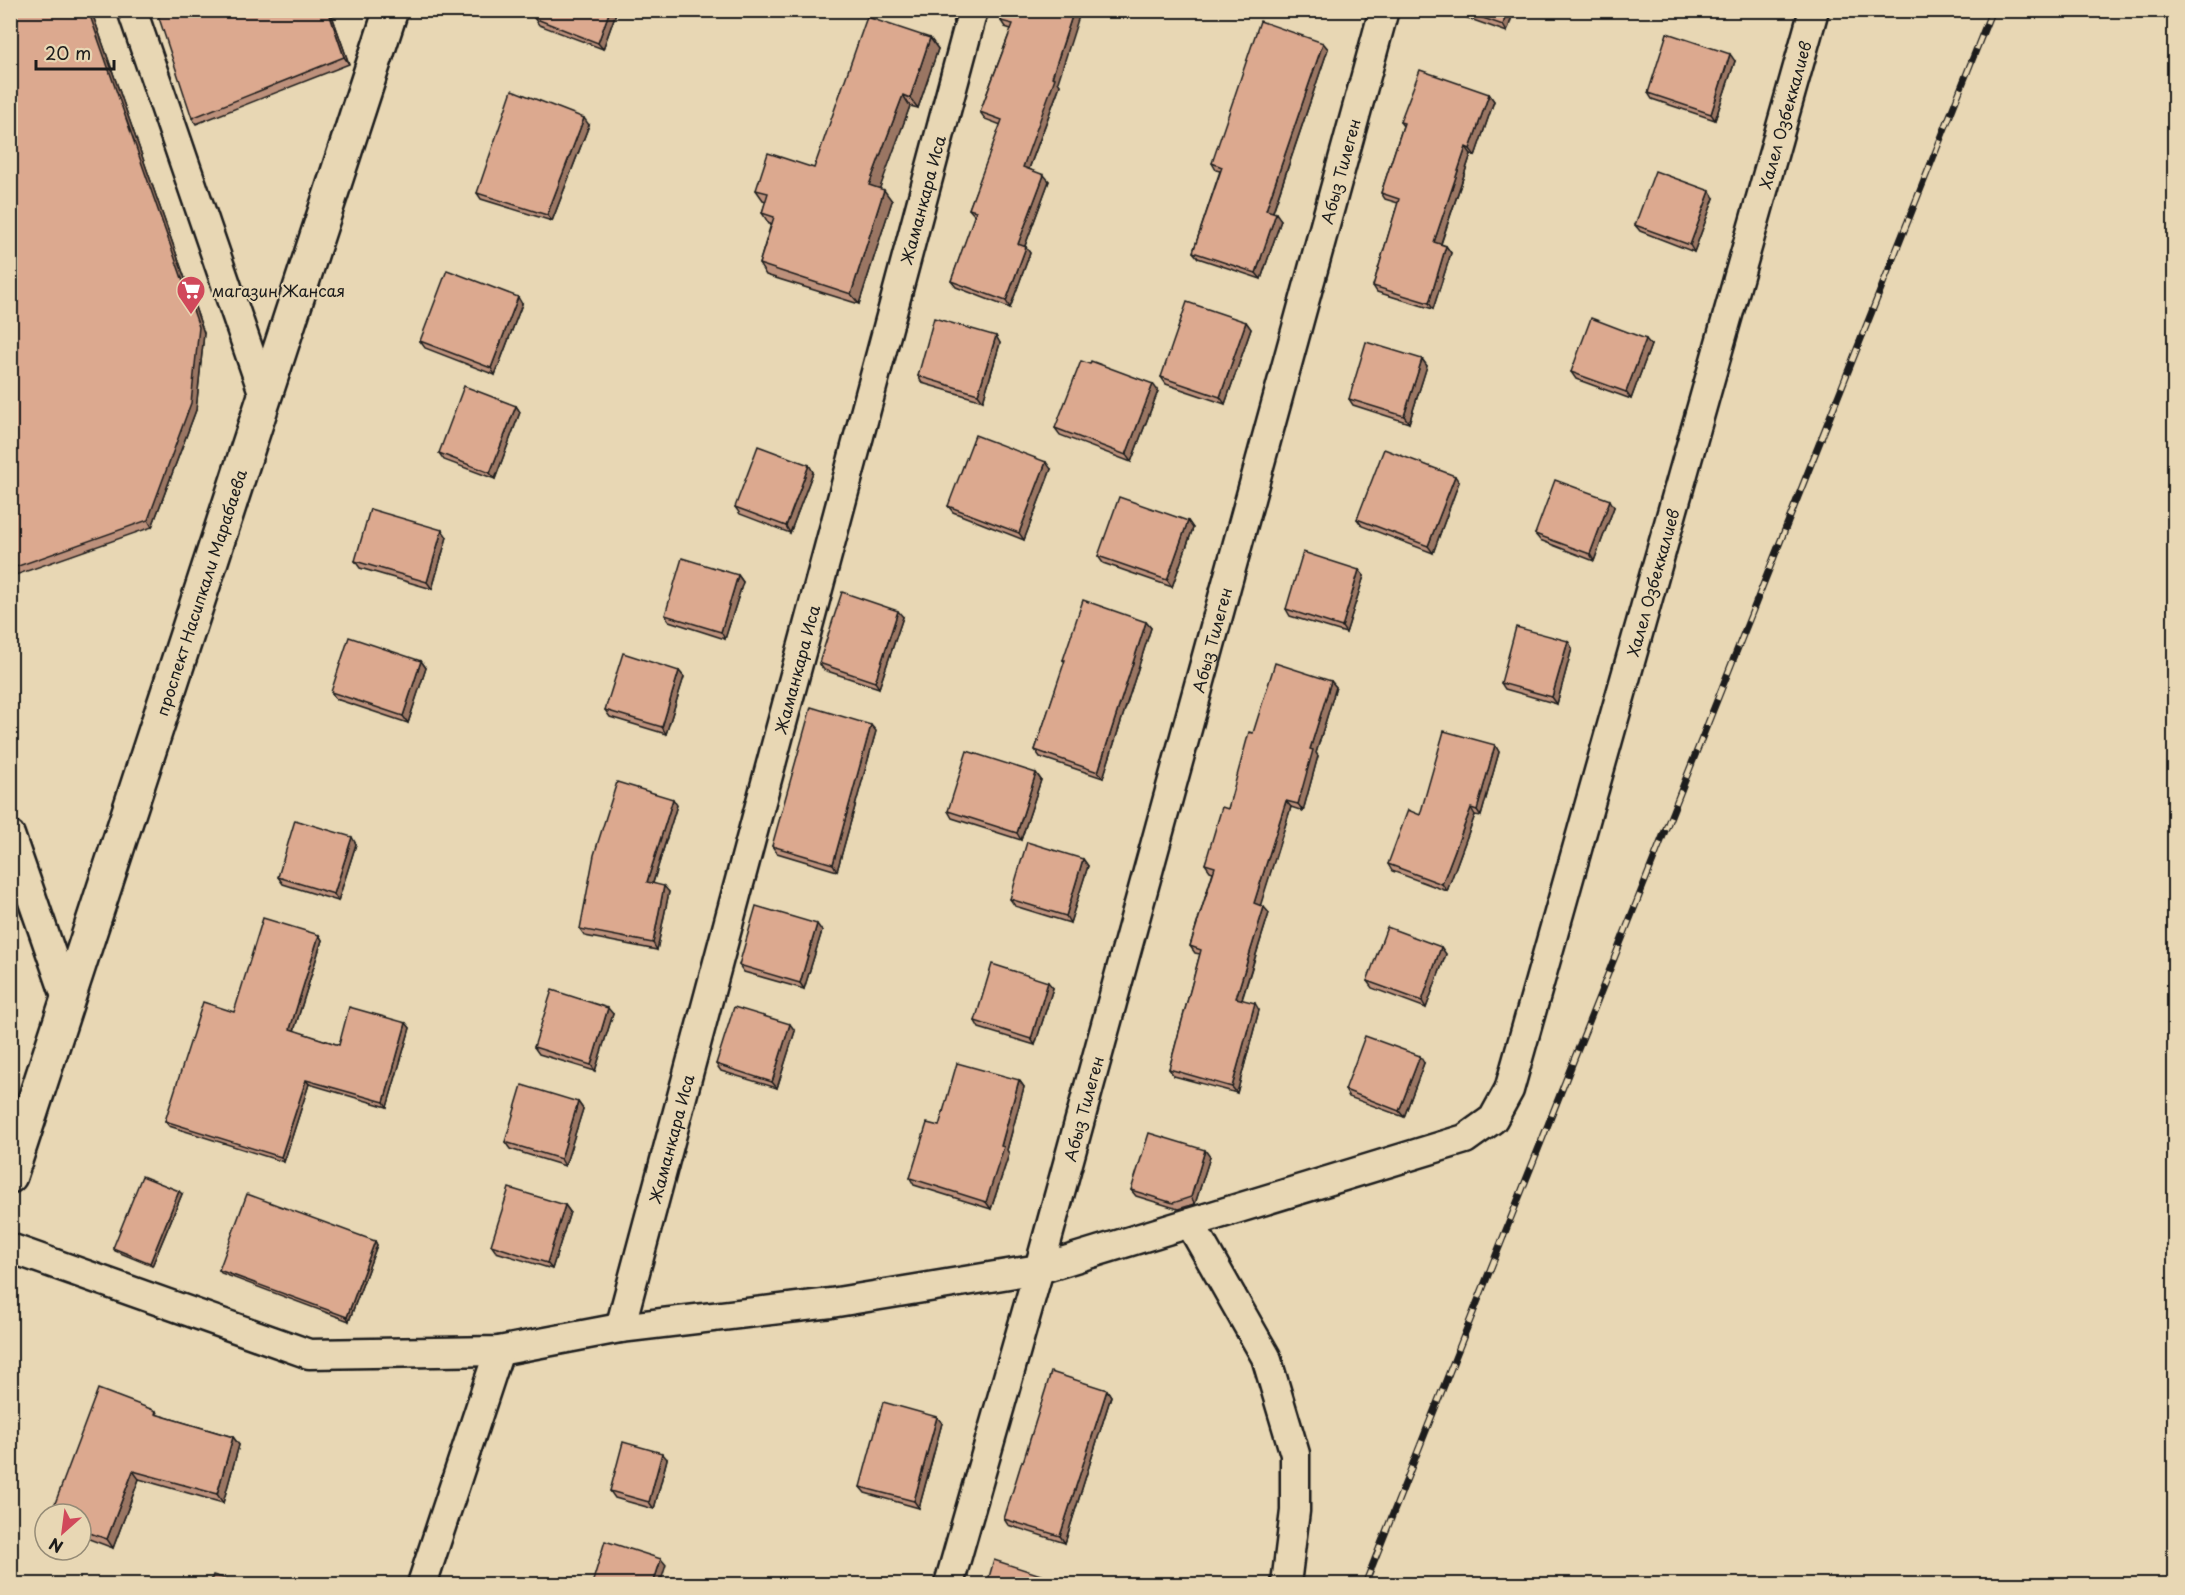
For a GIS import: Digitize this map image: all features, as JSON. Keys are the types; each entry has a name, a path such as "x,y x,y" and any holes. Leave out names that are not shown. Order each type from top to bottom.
{"main road":[{"name":"проспект Насипкали Марабаева","path":"10,1176 391,10"}],"street":[{"path":"132,10 265,398"},
{"name":"Жаманкара Иса","path":"620,1328 973,10"},
{"name":"Абыз Тилеген","path":"949,1584 1040,1269 1384,10"},
{"name":"Халел Озбеккалиев","path":"10,1248 309,1354 499,1351 620,1328 831,1303 1040,1269 1465,1139 1493,1119 1509,1090 1814,10"},
{"path":"10,835 68,1002"},
{"path":"1190,1223 1266,1357 1295,1454 1295,1511 1286,1584"},
{"path":"422,1584 499,1351"}],"building":[{"path":"10,10 88,10 199,327 191,403 148,520 10,569"},
{"path":"170,10 328,10 344,57 192,118 158,15"},
{"path":"537,10 610,10 598,43 534,18"},
{"path":"1004,10 1074,10 1052,77 1055,78 1023,167 1044,175 1018,244 1026,247 1006,301 951,281 976,211 969,209 1002,120 980,112 1013,24 1001,21"},
{"path":"1460,10 1507,10 1503,25"},
{"path":"867,17 930,38 910,98 903,95 869,185 884,190 851,294 759,264 774,217 762,213 768,193 756,190 768,153 814,168"},
{"path":"1260,21 1323,43 1266,210 1276,213 1256,273 1193,252 1222,167 1212,163"},
{"path":"1667,33 1730,54 1711,114 1648,93"},
{"path":"1420,70 1489,94 1470,149 1466,147 1434,242 1446,246 1429,303 1373,286 1399,199 1381,193 1404,123 1400,122"},
{"path":"512,90 584,118 547,215 477,193"},
{"path":"1655,171 1710,191 1690,245 1635,225"},
{"path":"447,270 518,297 491,368 420,341"},
{"path":"1187,302 1246,322 1220,397 1161,377"},
{"path":"934,318 996,336 978,394 918,376"},
{"path":"1591,318 1646,339 1626,392 1571,372"},
{"path":"1366,342 1422,359 1404,416 1349,399"},
{"path":"1081,361 1090,364 1091,361 1153,384 1126,455 1055,428"},
{"path":"464,386 516,406 490,473 439,453"},
{"path":"975,435 1046,462 1019,533 948,506"},
{"path":"758,446 809,465 786,526 735,507"},
{"path":"1384,449 1455,476 1428,546 1357,519"},
{"path":"1555,480 1610,500 1590,554 1535,534"},
{"path":"1119,497 1188,521 1167,580 1098,556"},
{"path":"370,509 442,530 427,582 355,561"},
{"path":"1303,552 1359,570 1342,627 1286,609"},
{"path":"682,558 738,575 721,632 665,615"},
{"path":"842,592 898,611 875,682 819,663"},
{"path":"1083,600 1146,622 1098,772 1035,750"},
{"path":"1516,627 1568,641 1552,697 1501,683"},
{"path":"349,637 421,661 403,716 331,692"},
{"path":"623,653 679,671 662,727 605,710"},
{"path":"1275,663 1331,681 1310,749 1313,750 1298,804 1286,801 1254,903 1264,907 1236,998 1255,1003 1232,1087 1169,1069 1201,950 1190,946 1215,867 1205,864 1222,807 1228,809 1249,732 1253,733"},
{"path":"811,707 871,725 833,864 772,846"},
{"path":"1444,731 1495,745 1477,810 1471,808 1442,884 1388,864 1408,810 1420,815"},
{"path":"967,751 1036,773 1017,833 948,811"},
{"path":"617,782 673,799 647,882 664,886 653,943 580,929 594,855"},
{"path":"295,820 352,837 334,894 278,877"},
{"path":"1027,842 1083,859 1066,916 1010,899"},
{"path":"756,906 817,924 800,983 739,965"},
{"path":"263,918 319,935 290,1029 339,1045 349,1007 406,1023 384,1102 306,1080 281,1157 165,1121 203,1002 234,1012"},
{"path":"1387,927 1441,947 1422,1001 1367,981"},
{"path":"992,964 1048,982 1031,1039 975,1021"},
{"path":"552,990 608,1008 591,1065 534,1047"},
{"path":"734,1007 790,1024 772,1082 716,1064"},
{"path":"1365,1036 1420,1056 1399,1111 1345,1090"},
{"path":"957,1063 1019,1080 1001,1146 1004,1147 986,1202 910,1178 927,1123 939,1126"},
{"path":"522,1085 578,1102 561,1159 505,1142"},
{"path":"1149,1133 1205,1150 1191,1197 1173,1203 1131,1190"},
{"path":"142,1176 179,1191 150,1263 113,1248"},
{"path":"509,1188 565,1205 547,1263 491,1245"},
{"path":"247,1194 375,1241 347,1317 219,1270"},
{"path":"1051,1372 1107,1390 1060,1536 1004,1519"},
{"path":"98,1389 156,1411 155,1414 233,1437 217,1494 133,1471 107,1539 93,1534 93,1502 56,1502"},
{"path":"883,1402 937,1417 914,1501 860,1487"},
{"path":"623,1442 662,1453 649,1502 610,1491"},
{"path":"605,1541 661,1559 653,1584 592,1584"},
{"path":"994,1560 1050,1578 1048,1584 987,1584"},
{"path":"213,1575 244,1584 210,1584"},
{"path":"745,1577 770,1584 743,1584"}],"railway":[{"path":"1365,1584 1992,10"}],"place":[{"name":"магазин Жансая","path":"191,316"}]}
